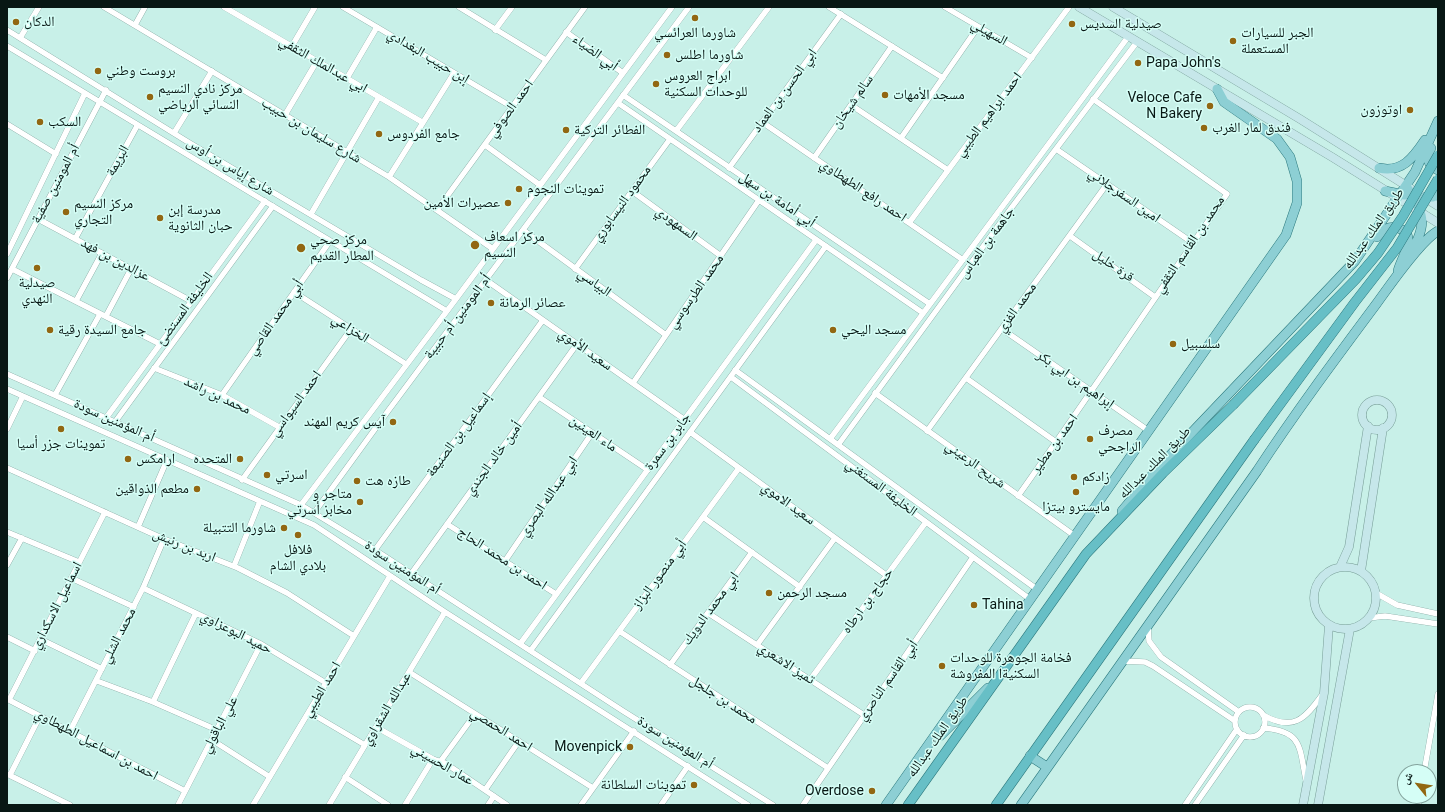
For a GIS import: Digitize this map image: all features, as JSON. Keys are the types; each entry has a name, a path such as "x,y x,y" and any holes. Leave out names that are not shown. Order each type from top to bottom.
{"highway":[{"name":"طريق الملك عبدالله","path":"908,805 993,683 1086,554 1163,473 1234,405 1356,280 1378,253 1403,216 1438,155"},
{"path":"996,805 1254,440 1355,302 1397,248 1438,179"}],"main road":[{"path":"1079,7 1332,157 1385,192 1399,197 1438,224"},
{"path":"1113,7 1300,119 1438,206"},
{"path":"886,805 1286,235 1297,203 1297,181 1290,157 1278,139 1224,102 1217,89"},
{"path":"1379,168 1394,169 1407,164 1413,158 1438,121"},
{"path":"1086,554 1158,468 1336,281 1367,245 1415,172 1438,121"},
{"path":"1438,132 1428,154 1430,164 1438,170"},
{"path":"1398,274 1420,236 1422,225 1422,214 1414,197 1406,186"},
{"path":"1399,197 1425,198 1438,194"},
{"path":"1367,245 1386,228 1393,227 1403,230 1407,236 1408,243 1398,274"},
{"path":"1021,805 1121,661 1148,626 1253,477 1283,431 1398,274 1431,235 1438,231"},
{"path":"1340,567 1349,546 1368,426 1363,416 1364,409 1372,401 1380,400 1389,406 1392,413 1391,420 1383,428 1361,571"},
{"path":"1368,426 1375,429 1383,428"},
{"path":"1340,567 1350,567 1361,571 1372,582 1376,592 1376,603 1368,618 1360,625 1350,629 1339,629 1329,625 1318,613 1314,603 1314,592 1318,582 1325,574 1340,567"},
{"path":"1303,805 1324,693 1329,625"},
{"path":"1318,805 1350,629"},
{"path":"923,753 993,683"},
{"path":"1030,756 1047,767"}],"street":[{"path":"20,38 39,7"},
{"name":"شارع سليمان بن حبيب","path":"104,7 389,177 493,249"},
{"path":"135,25 145,7"},
{"name":"ابي عبدالملك الثقفي","path":"224,7 422,122"},
{"path":"292,46 315,7"},
{"path":"458,7 546,60"},
{"path":"496,30 512,7"},
{"name":"احمد الصوفي","path":"437,210 585,7"},
{"name":"أم المومنين أم حبيبة","path":"301,505 456,299 672,7"},
{"name":"أم المومنين أم حبيبة","path":"314,513 689,7"},
{"path":"676,131 769,7"},
{"path":"829,7 943,78"},
{"name":"السهيلي","path":"945,7 1032,58"},
{"name":"احمد ابراهيم الطيبي","path":"909,223 1069,7"},
{"name":"إبن حبيب البغدادي","path":"346,8 512,107"},
{"name":"ابي الحسن بن العماد","path":"729,168 841,14"},
{"path":"347,78 377,27"},
{"path":"900,138 978,27"},
{"name":"شارع إياس بن أوس","path":"7,30 174,133 421,280 456,299"},
{"name":"أبي الضياء","path":"566,32 623,73"},
{"name":"جاهمة بن العباس","path":"830,439 1128,37"},
{"name":"جاهمة بن العباس","path":"838,445 1093,98 1137,42"},
{"name":"شارع إياس بن أوس","path":"7,46 99,101 137,126 447,311"},
{"name":"سالم شيخان","path":"814,158 892,46"},
{"path":"285,115 317,61"},
{"path":"174,133 212,72"},
{"path":"389,177 454,73"},
{"name":"أم المومنين صفية","path":"7,278 106,90"},
{"name":"أم المومنين صفية","path":"7,254 85,93"},
{"name":"أبي أمامة بن سهل","path":"623,95 930,304"},
{"path":"311,214 379,97"},
{"name":"محمد بن القاسم الثقفي","path":"1092,392 1155,296 1227,194 1093,98"},
{"name":"أبي أمامة بن سهل","path":"618,103 923,314"},
{"path":"851,105 948,170"},
{"name":"احمد رافع الطهطاوي","path":"762,122 963,260"},
{"path":"7,124 56,154"},
{"name":"البريمة","path":"75,239 137,126"},
{"name":"محمود النيسابوري","path":"575,269 670,139"},
{"path":"485,145 540,185"},
{"name":"امين السفرجلاني","path":"1056,149 1193,244"},
{"name":"محمد الفزي","path":"927,431 1107,184"},
{"name":"السمهودي","path":"632,192 720,256"},
{"name":"محمد الطرسوسي","path":"633,383 759,200"},
{"name":"الخليفة المستضئ","path":"106,418 265,201"},
{"name":"الخليفة المستضئ","path":"115,422 273,206"},
{"name":"عزالدين بن فهد","path":"38,219 192,301"},
{"name":"البياسي","path":"523,230 666,335"},
{"name":"قرة خليل","path":"1070,236 1155,296"},
{"name":"جابر بن سمرة","path":"520,644 816,240"},
{"name":"أبي محمد القاصي","path":"222,395 330,242"},
{"name":"جابر بن سمرة","path":"531,650 826,246"},
{"path":"76,301 102,253"},
{"path":"12,269 160,344"},
{"path":"56,395 131,269"},
{"name":"سعيد الأموي","path":"486,280 684,420"},
{"name":"الخزاعي","path":"294,292 406,364"},
{"name":"إسماعيل بن الصنيعة","path":"375,550 542,320"},
{"name":"إبراهيم بن ابي بكر","path":"1002,328 1149,431"},
{"name":"احمد السيواسي","path":"242,480 351,329"},
{"name":"أمين خالد الجندي","path":"411,574 577,344"},
{"name":"محمد بن راشد","path":"154,368 222,395 279,427"},
{"name":"الخليفة المستغني","path":"735,370 1038,590"},
{"name":"أم المؤمنين سودة","path":"7,374 301,505 375,550 773,805"},
{"name":"الخليفة المستغني","path":"731,377 1031,600"},
{"path":"966,378 1056,442"},
{"name":"أم المؤمنين سودة","path":"7,389 314,525 390,576 748,805"},
{"name":"احمد بن مطير","path":"1018,496 1092,392"},
{"name":"شريح الرعيني","path":"875,393 1075,536"},
{"path":"7,428 23,396"},
{"name":"ماء العينين","path":"538,397 648,470"},
{"name":"سعيد الاموي","path":"690,432 886,575"},
{"name":"ابي عبدالله البصري","path":"505,561 592,433"},
{"path":"138,527 167,460"},
{"name":"اربد بن رنيش","path":"7,468 164,539 234,566 287,593 354,636"},
{"name":"أبي منصور البزاز","path":"581,683 739,468"},
{"path":"234,566 260,501"},
{"name":"اسماعيل الاسكداري","path":"8,700 35,651 104,512"},
{"path":"703,517 800,587"},
{"name":"حجاج بن ارطاه","path":"810,680 926,522"},
{"name":"احمد بن محمد الحاج","path":"447,524 556,594"},
{"path":"7,532 79,562"},
{"path":"7,565 22,538"},
{"path":"758,645 836,538"},
{"name":"محمد الشلي","path":"70,731 134,607 164,539"},
{"name":"ابي محمد الدويك","path":"670,665 752,552"},
{"name":"أبي القاسم الناصري","path":"803,805 973,557"},
{"name":"احمد الطيبي","path":"253,805 390,576"},
{"path":"71,578 134,607"},
{"name":"حميد البوعزاوي","path":"143,588 262,644 326,683"},
{"path":"1376,592 1397,605 1438,614"},
{"name":"عبدالله الشقراوي","path":"329,805 446,612"},
{"path":"153,702 196,613"},
{"name":"تميز الاشعري","path":"708,613 864,715"},
{"path":"1368,618 1385,616 1438,624"},
{"path":"1148,626 1149,641 1161,657 1239,712"},
{"name":"محمد بن جلجل","path":"619,631 828,768"},
{"path":"7,637 35,651"},
{"path":"40,639 102,669"},
{"name":"علي الباقولي","path":"178,805 262,644"},
{"path":"1121,661 1145,662 1153,666 1235,721"},
{"name":"احمد الحمصي","path":"409,672 593,788"},
{"path":"96,681 153,702 217,730"},
{"path":"1263,715 1284,724 1297,722 1311,711 1324,693"},
{"path":"1425,764 1438,694"},
{"name":"احمد بن اسماعيل الطهطاوي","path":"8,700 185,791"},
{"path":"1246,707 1253,707 1259,710 1263,715 1265,721 1260,733 1254,736 1244,735 1237,729 1235,721 1239,712 1246,707"},
{"path":"309,712 365,745"},
{"path":"440,762 475,714"},
{"path":"40,716 8,775 70,805"},
{"name":"عمار الحسيني","path":"376,727 433,760 440,762 507,805"},
{"path":"1263,728 1286,731 1298,743 1307,784"},
{"path":"1184,805 1237,729"},
{"path":"581,805 634,732"},
{"path":"1195,805 1244,735"},
{"path":"212,740 270,777"},
{"path":"485,790 518,741"},
{"path":"405,805 433,760"},
{"path":"661,805 688,766"},
{"path":"345,777 388,805"},
{"path":"488,805 494,796"}],"place":[{"name":"شاورما العرائسي","path":"695,18"},
{"name":"الدكان","path":"16,22"},
{"name":"صيدلية السديس","path":"1072,24"},
{"name":"الجبر للسيارات المستعملة","path":"1233,41"},
{"name":"شاورما اطلس","path":"667,55"},
{"name":"Papa John's","path":"1138,63"},
{"name":"بروست وطني","path":"98,71"},
{"name":"ابراج العروس للوحدات السكنية","path":"656,84"},
{"name":"مسجد الأمهات","path":"885,95"},
{"name":"مركز نادي النسيم النسائي الرياضي","path":"150,97"},
{"name":"Veloce Cafe N Bakery","path":"1210,106"},
{"name":"اوتوزون","path":"1410,110"},
{"name":"السكب","path":"40,122"},
{"name":"فندق لمار الغرب","path":"1204,128"},
{"name":"الفطائر التركية","path":"566,130"},
{"name":"جامع الفردوس","path":"379,134"},
{"name":"تموينات النجوم","path":"519,189"},
{"name":"عصيرات الأمين","path":"508,203"},
{"name":"مركز النسيم التجاري","path":"66,212"},
{"name":"مدرسة إبن حبان الثانوية","path":"160,218"},
{"name":"مركز اسعاف النسيم","path":"475,245"},
{"name":"مركز صحي المطار القديم","path":"301,248"},
{"name":"صيدلية النهدي","path":"37,268"},
{"name":"عصائر الرمانة","path":"491,303"},
{"name":"جامع السيدة رقية","path":"50,330"},
{"name":"مسجد اليحي","path":"833,330"},
{"name":"سلسبيل","path":"1173,344"},
{"name":"آيس كريم المهند","path":"393,422"},
{"name":"تموينات جزر أسيا","path":"61,429"},
{"name":"مصرف الراجحي","path":"1090,439"},
{"name":"ارامكس","path":"128,459"},
{"name":"المتحده","path":"240,459"},
{"name":"اسرتي","path":"267,475"},
{"name":"زادكم","path":"1074,477"},
{"name":"طازه هت","path":"357,481"},
{"name":"مطعم الذواقين","path":"197,489"},
{"name":"مايسترو بيتزا","path":"1076,492"},
{"name":"متاجر و مخابز أسرتي","path":"360,502"},
{"name":"شاورما التتبيلة","path":"284,528"},
{"name":"فلافل بلادي الشام","path":"298,535"},
{"name":"مسجد الرحمن","path":"769,593"},
{"name":"Tahina","path":"974,605"},
{"name":"فخامة الجوهرة للوحدات السكنيةا المفروشة","path":"942,666"},
{"name":"Movenpick","path":"630,747"},
{"name":"تموينات السلطانة","path":"694,785"},
{"name":"Overdose","path":"872,791"}]}
